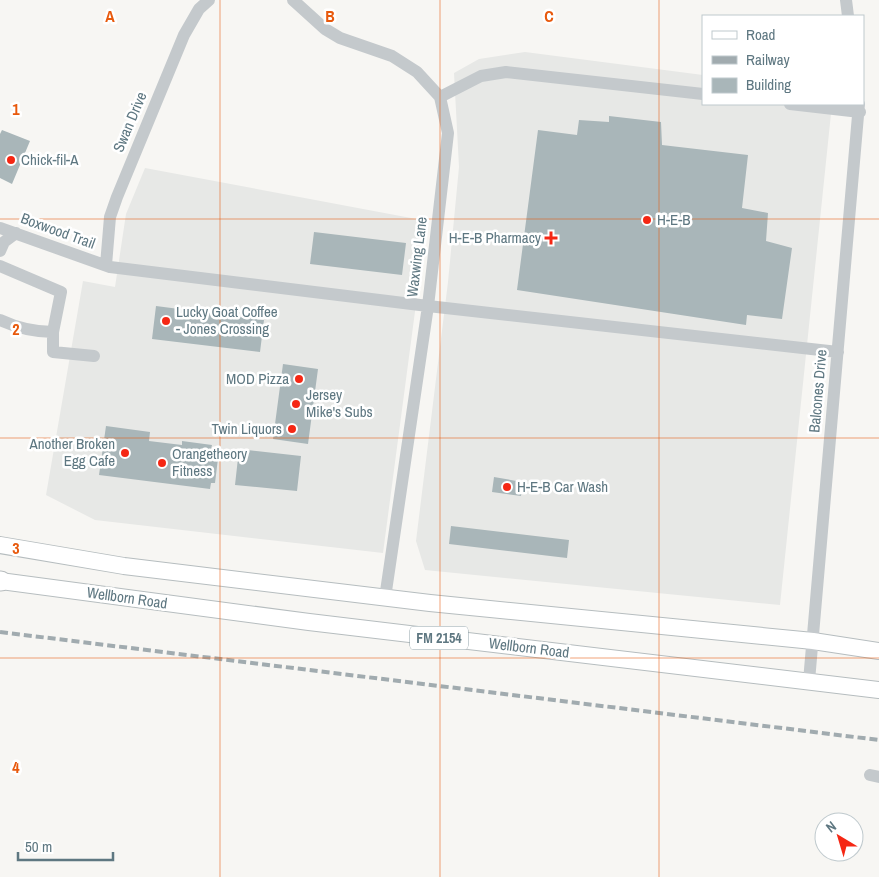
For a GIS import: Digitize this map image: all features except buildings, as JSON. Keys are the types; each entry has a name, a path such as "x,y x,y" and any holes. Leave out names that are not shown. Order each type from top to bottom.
{"main road":[{"name":"Wellborn Road","path":"0,545 124,566 385,598 813,641 879,651"},
{"name":"Wellborn Road","path":"0,581 310,622 879,690"}],"street":[{"name":"Swan Drive","path":"106,265 110,217 117,197 184,35 199,9 208,0"},
{"path":"293,0 325,29 340,38 392,56 417,72 440,97 481,76 506,72 702,94"},
{"path":"846,0 848,15"},
{"name":"Waxwing Lane","path":"385,598 428,306 448,133 440,97"},
{"path":"807,105 859,108"},
{"name":"Balcones Drive","path":"809,681 859,108"},
{"name":"Boxwood Trail","path":"8,230 106,265 428,306 838,352"},
{"path":"0,251 8,230"},
{"path":"0,266 61,292 53,332 53,352 94,356"},
{"path":"0,320 14,327 38,332 53,332"}],"shaded area":[{"path":"525,52 702,75 702,105 832,105 780,605 425,570 416,541 448,282 459,167 454,73 479,59"},
{"path":"145,168 427,221 383,553 95,520 46,495 83,281 115,287 126,214"}],"railway":[{"path":"0,632 879,740"}],"place":[{"name":"Chick-fil-A","path":"11,160"},
{"name":"H-E-B","path":"647,220"},
{"name":"H-E-B Pharmacy","path":"551,238"},
{"name":"Lucky Goat Coffee - Jones Crossing","path":"166,321"},
{"name":"MOD Pizza","path":"299,379"},
{"name":"Jersey Mike's Subs","path":"296,404"},
{"name":"Twin Liquors","path":"292,429"},
{"name":"Another Broken Egg Cafe","path":"125,453"},
{"name":"Orangetheory Fitness","path":"162,463"},
{"name":"H-E-B Car Wash","path":"507,487"}]}
